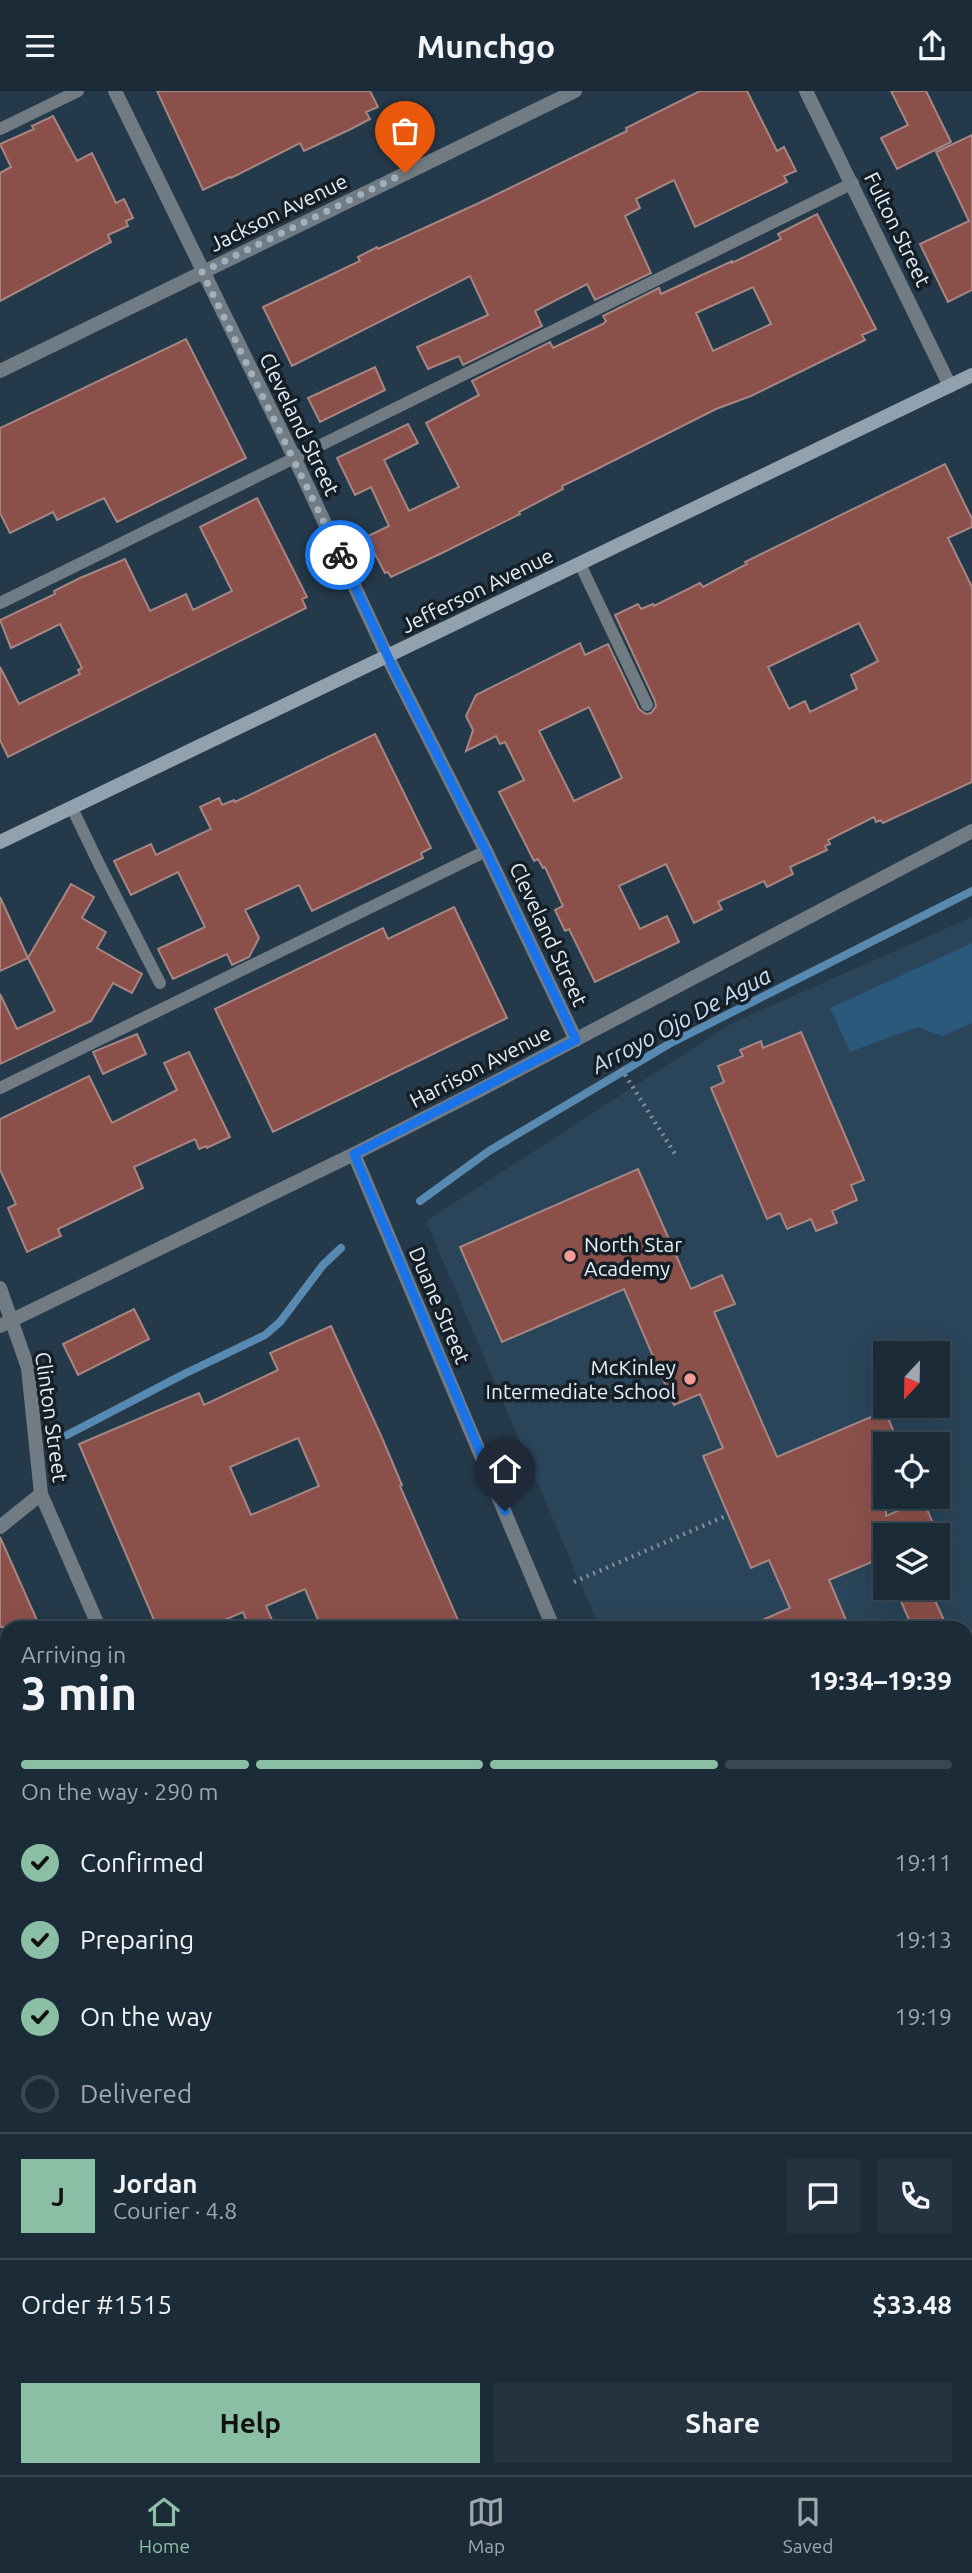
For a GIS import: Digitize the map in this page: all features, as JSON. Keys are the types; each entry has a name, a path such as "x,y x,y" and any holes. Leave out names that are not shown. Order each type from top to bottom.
{"main road":[{"name":"Jefferson Avenue","path":"0,842 972,375"}],"street":[{"name":"Cleveland Street","path":"115,91 294,457 387,656 486,851 576,1040"},
{"name":"Jackson Avenue","path":"0,371 575,91"},
{"name":"Fulton Street","path":"806,91 950,386"},
{"name":"Harrison Avenue","path":"6,1323 354,1154 972,831"},
{"name":"Duane Street","path":"354,1154 551,1621"},
{"name":"Clinton Street","path":"0,1288 6,1323 28,1369 41,1494 96,1621"},
{"path":"0,1527 41,1494"}],"lane":[{"path":"0,129 78,91"},
{"path":"0,603 853,183"},
{"path":"580,564 647,705"},
{"path":"72,808 160,983"},
{"path":"0,1089 486,851"}],"path":[{"path":"610,1051 676,1154"},
{"path":"574,1582 728,1515"}],"shaded area":[{"name":"McKinley Intermediate School","path":"972,917 972,1621 596,1621 426,1221 732,1023"},
{"path":"972,943 972,1023 942,1036 917,1027 850,1052 830,1008"}],"building":[{"path":"157,91 370,91 378,107 366,112 370,119 349,130 304,151 300,143 203,190"},
{"path":"700,91 747,91 777,151 784,147 796,171 784,176 787,182 695,227 674,180 636,199 640,208 625,216 651,273 595,300 587,284 535,311 542,326 463,365 459,356 428,369 417,347 488,315 470,276 292,366 263,307 360,261 358,257 377,247 378,249 479,203 627,131 626,128"},
{"path":"891,91 926,91 951,142 897,169 881,138 908,125"},
{"path":"53,116 77,161 92,153 116,203 124,199 133,218 126,221 128,226 108,235 111,242 0,301 0,173 11,167 0,144 34,129 32,126"},
{"path":"972,135 972,290 948,302 920,244 969,221 936,152"},
{"path":"817,214 876,329 862,335 865,340 751,396 716,409 562,486 563,489 519,512 520,514 442,553 391,577 388,572 385,573 366,537 389,526 371,487 355,495 337,458 408,424 418,443 384,460 409,511 459,487 426,423 479,395 472,381 550,342 553,348 603,324 606,321 603,316 659,288 661,294 732,263 781,239 778,234","holes":["753,287 771,324 713,351 696,313"]},
{"path":"186,339 246,458 117,522 104,498 57,520 53,512 10,533 0,513 0,428"},
{"path":"375,367 385,390 320,422 308,398"},
{"path":"945,464 972,519 972,527 948,538 972,587 972,782 883,823 881,820 876,822 874,817 828,840 830,844 825,846 827,850 790,867 793,874 767,887 764,881 718,902 722,909 694,923 666,864 619,886 640,929 667,916 679,942 595,982 569,929 565,931 555,910 563,906 545,867 543,868 538,859 534,861 499,792 524,780 505,742 500,744 496,736 466,751 473,730 466,716 476,695 580,643 585,655 608,644 639,709 646,714 651,713 656,706 655,701 615,615 638,604 641,609 653,604 654,606 700,583 703,587 747,564 745,562","holes":["859,623 878,661 851,675 857,689 810,712 805,701 789,709 768,667","589,707 622,778 574,801 539,731"]},
{"path":"257,498 307,597 302,599 306,608 8,757 0,740 0,667 19,704 80,674 78,670 82,668 60,624 11,648 0,620 55,594 54,591 80,578 125,559 150,611 186,594 193,610 232,591 200,527"},
{"path":"375,734 431,848 421,853 423,858 312,911 299,885 245,910 259,938 249,957 232,965 227,954 173,979 158,949 205,927 178,872 131,895 114,861 151,844 156,855 211,829 200,807 219,798 222,805 234,800 235,802"},
{"path":"71,884 94,897 82,918 106,932 97,948 142,974 132,993 113,983 91,1021 0,1064 0,994 17,1029 55,1011 28,958"},
{"path":"0,897 28,958 0,971"},
{"path":"454,907 507,1018 273,1132 215,1009 383,928 388,939"},
{"path":"801,1032 864,1180 851,1185 857,1200 832,1211 837,1223 816,1231 811,1219 787,1229 780,1213 767,1219 711,1088 724,1082 718,1066 743,1056 740,1050 761,1041 763,1048"},
{"path":"137,1034 146,1054 103,1074 93,1052"},
{"path":"189,1052 230,1137 199,1149 195,1139 134,1167 143,1188 58,1229 61,1236 27,1252 8,1208 16,1204 0,1170 0,1119 89,1076 112,1123 177,1090 164,1063"},
{"path":"638,1169 691,1289 722,1275 735,1304 714,1312 777,1457 873,1416 888,1418 894,1432 873,1432 873,1509 886,1509 886,1516 902,1509 927,1509 933,1523 873,1523 873,1561 829,1580 846,1621 760,1621 790,1608 769,1560 751,1568 703,1456 723,1448 700,1394 674,1405 624,1289 502,1342 460,1247"},
{"path":"134,1309 149,1339 78,1375 63,1344"},
{"path":"331,1326 383,1440 458,1621 318,1621 305,1589 266,1606 272,1621 247,1621 243,1612 222,1621 154,1621 79,1444 199,1393 204,1405 278,1370 270,1353","holes":["298,1438 319,1486 251,1515 230,1467"]},
{"path":"0,1537 37,1621 0,1621"},
{"path":"900,1600 935,1600 944,1621 909,1621"}],"waterway":[{"name":"Arroyo Ojo De Agua","path":"420,1201 489,1151 669,1044 972,891"},
{"name":"Arroyo Ojo De Agua","path":"67,1435 265,1335 280,1322 323,1265 341,1248"}],"way so far":[{"path":"340,555 202,272 405,173"}],"place":[{"name":"North Star Academy","path":"570,1256"},
{"name":"McKinley Intermediate School","path":"690,1379"}],"route":[{"path":"340,555 576,1040 354,1154 505,1511"}]}
